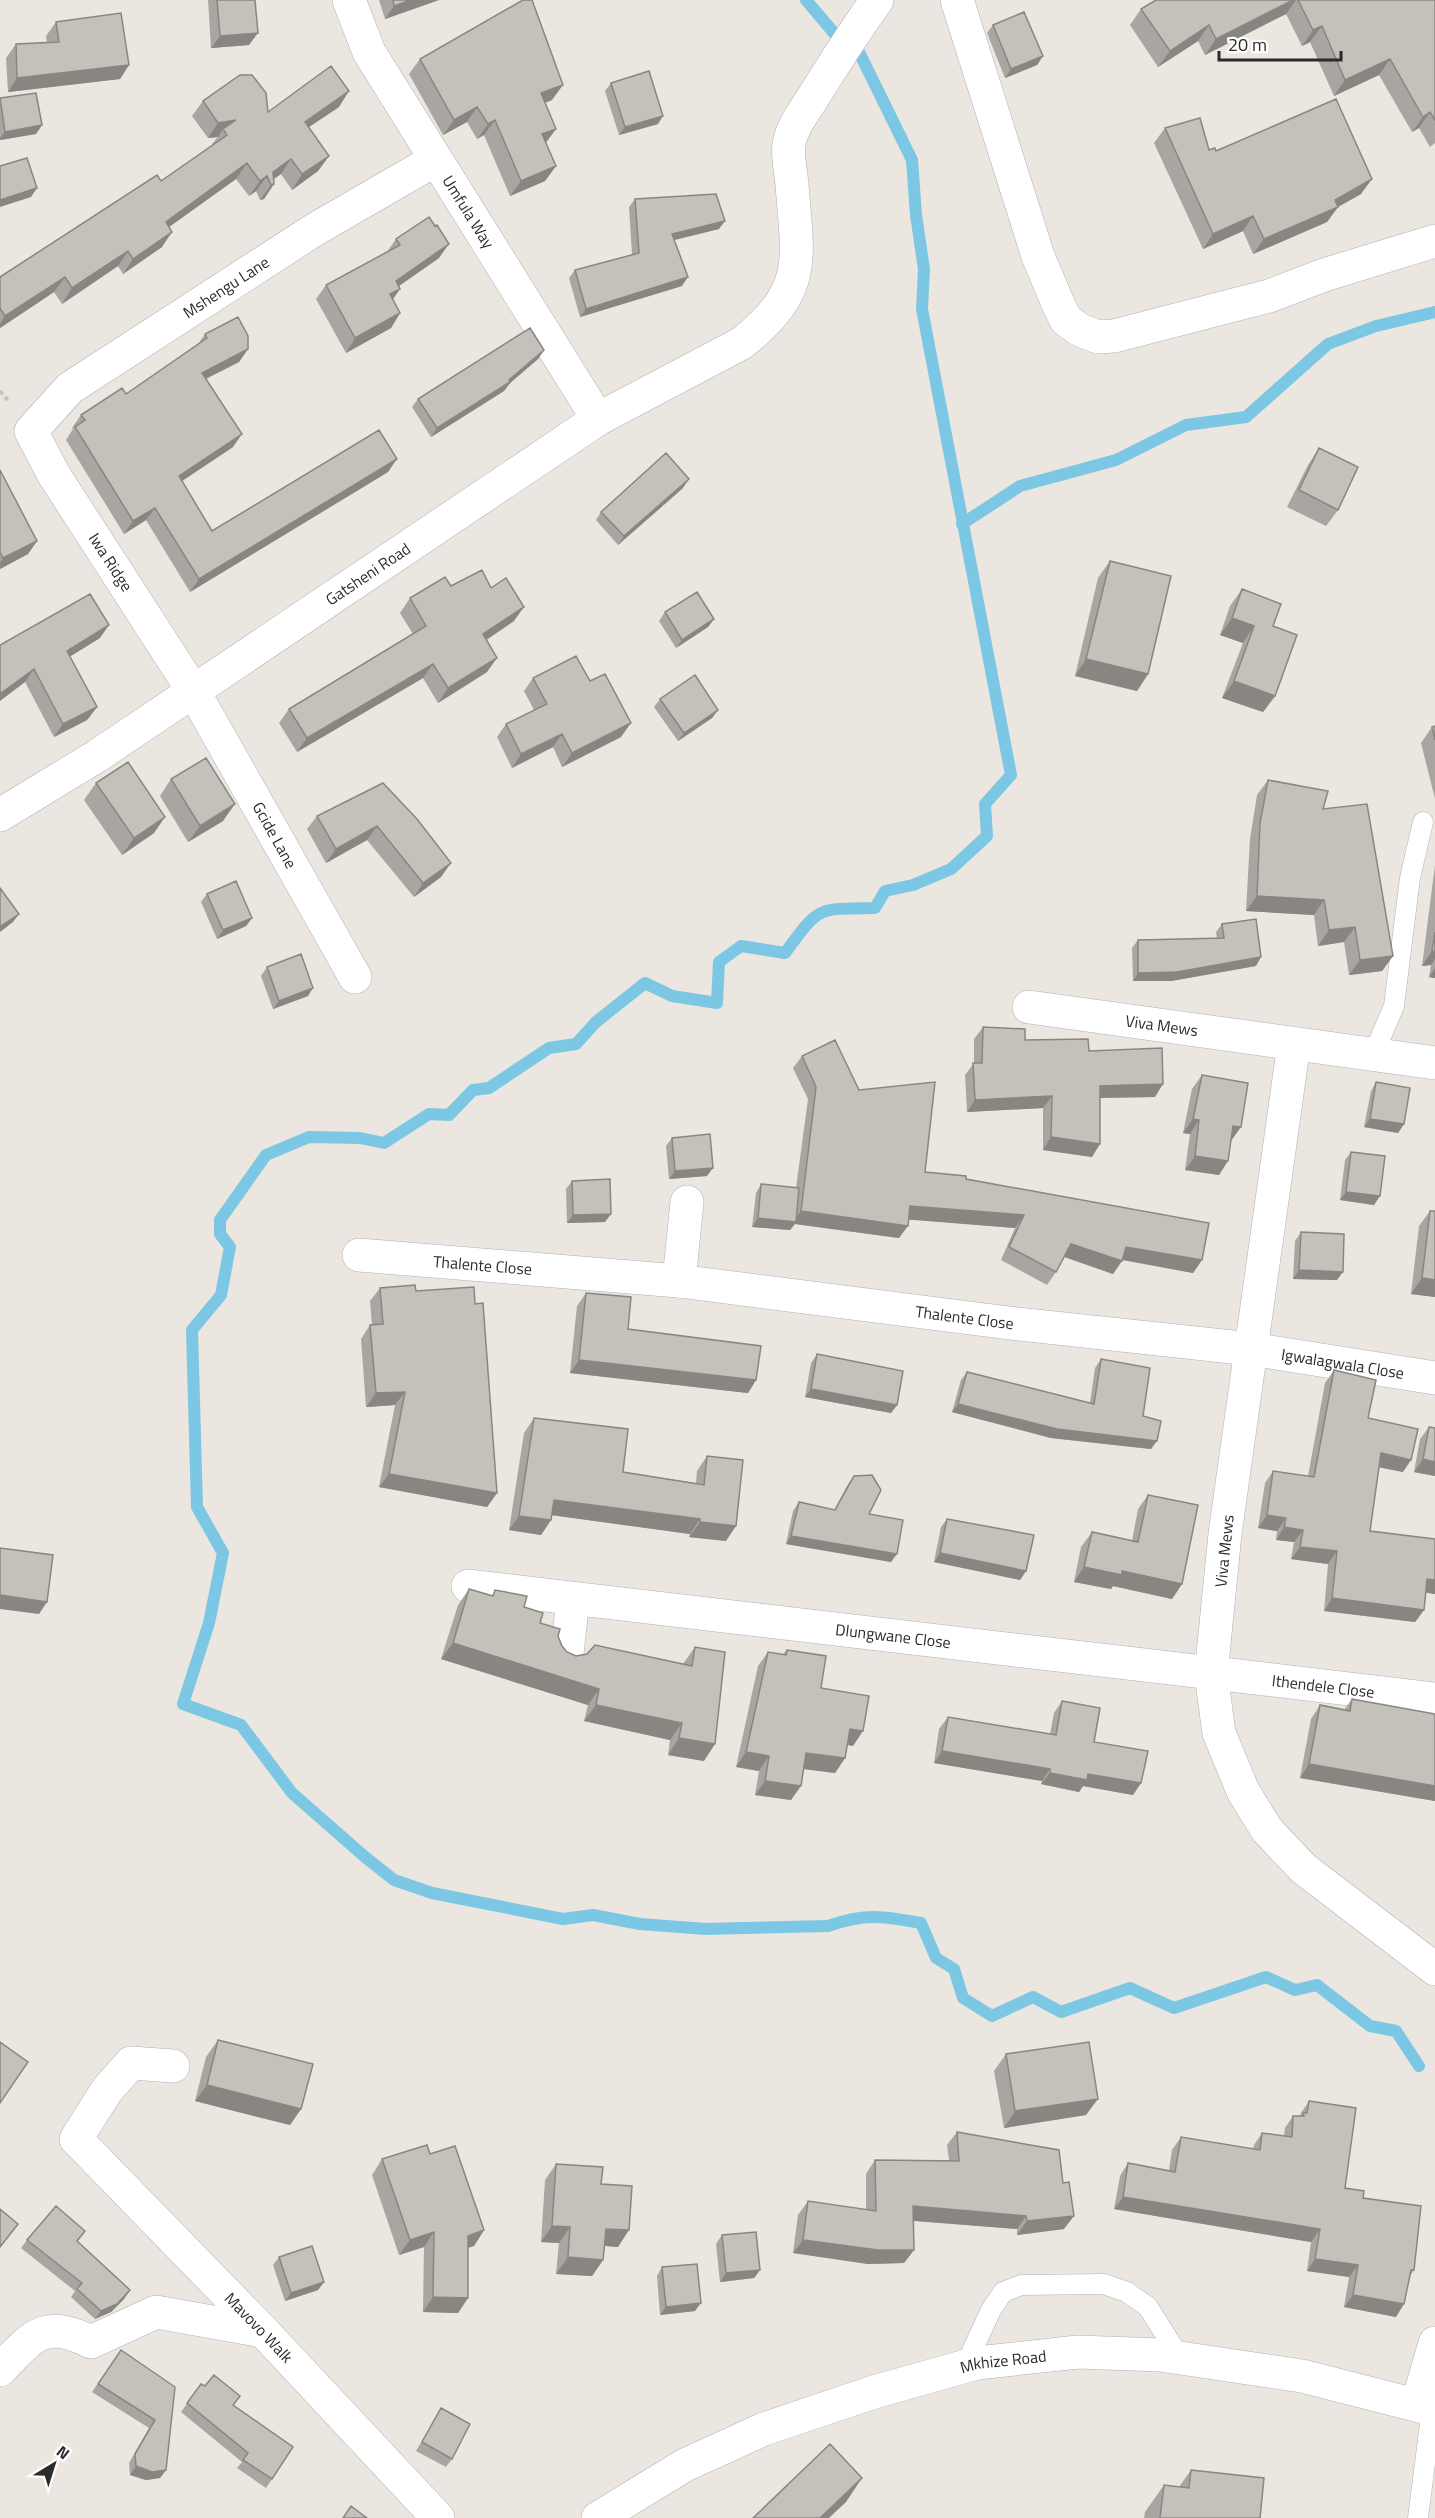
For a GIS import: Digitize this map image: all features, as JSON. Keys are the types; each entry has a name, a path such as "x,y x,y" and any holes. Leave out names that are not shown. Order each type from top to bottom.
{"street":[{"name":"Umfula Way","path":"349,0 369,52 598,419"},
{"name":"Gatsheni Road","path":"0,815 97,756 195,692 598,419 742,343 762,327 778,308 790,286 798,258 789,144 796,123 844,46 877,0"},
{"path":"957,0 1038,256 1066,320 1080,330 1098,338 1114,336 1269,296 1324,275 1435,241"},
{"name":"Mshengu Lane","path":"31,431 70,388 314,230 435,160"},
{"name":"Iwa Ridge","path":"31,431 54,475 195,692"},
{"name":"Gcide Lane","path":"195,692 355,977"},
{"name":"Viva Mews","path":"1029,1007 1435,1063"},
{"name":"Viva Mews","path":"1294,1044 1225,1534 1211,1674 1219,1733 1243,1791 1267,1830 1304,1869 1435,1969"},
{"path":"679,1281 687,1202"},
{"name":"Thalente Close","path":"359,1255 679,1281 1009,1323 1251,1349"},
{"name":"Igwalagwala Close","path":"1251,1349 1435,1378"},
{"name":"Dlungwane Close","path":"468,1586 1211,1674"},
{"path":"567,1654 573,1599"},
{"name":"Ithendele Close","path":"1211,1674 1435,1699"},
{"name":"Mavovo Walk","path":"173,2066 130,2062 107,2090 76,2139 263,2331 429,2514"},
{"path":"0,2370 35,2335 69,2331 91,2342 156,2312 263,2331"},
{"path":"1428,2408 1435,2343"},
{"name":"Mkhize Road","path":"598,2518 684,2465 764,2429 874,2392 977,2362 1078,2352 1160,2355 1302,2376 1428,2408"}],"lane":[{"path":"1373,1055 1394,1006 1410,878 1423,822"},
{"path":"965,2366 991,2310 1004,2292 1021,2285 1104,2284 1127,2292 1148,2307 1180,2358"},
{"path":"1418,2518 1428,2408"}],"building":[{"path":"217,0 255,0 258,33 220,36"},
{"path":"393,0 411,0 394,6"},
{"path":"523,0 532,0 563,85 541,93 556,129 542,134 556,166 521,181 495,120 488,124 477,107 454,120 420,59"},
{"path":"1156,0 1293,0 1216,39 1209,25 1170,51 1141,9"},
{"path":"1298,0 1435,0 1435,120 1430,112 1423,117 1390,59 1345,80 1322,26 1313,30"},
{"path":"1024,12 1043,56 1011,69 993,25"},
{"path":"121,13 129,65 17,78 16,44 59,42 56,22"},
{"path":"331,66 349,91 305,122 329,156 302,174 291,159 273,172 274,184 271,185 267,176 260,181 247,163 166,222 172,232 133,259 128,251 72,288 65,277 5,316 0,308 0,277 157,175 161,181 227,135 223,129 236,120 218,123 203,101 240,75 252,75 266,93 268,112"},
{"path":"649,71 663,116 625,127 611,83"},
{"path":"36,93 42,125 5,132 0,98"},
{"path":"1336,99 1372,179 1335,200 1338,207 1264,239 1253,216 1213,234 1165,128 1200,118 1209,150 1215,148 1216,151"},
{"path":"27,158 37,188 0,200 0,166"},
{"path":"716,194 725,221 672,234 688,277 586,309 575,270 639,253 635,199"},
{"path":"429,217 449,244 396,281 400,289 390,294 400,313 355,338 326,285 400,245 396,239"},
{"path":"238,317 248,336 248,349 202,373 242,434 179,476 212,531 379,430 397,459 199,579 155,508 133,521 75,427 85,420 81,415 122,388 126,394 207,338 205,334"},
{"path":"530,328 544,350 509,380 510,382 437,428 418,399"},
{"path":"1319,448 1358,467 1338,510 1299,490"},
{"path":"666,453 689,479 624,536 601,512"},
{"path":"0,470 37,541 3,558 0,552"},
{"path":"1110,561 1171,576 1148,674 1086,659"},
{"path":"482,570 491,588 506,578 524,607 483,634 497,658 448,688 433,664 307,738 289,709 426,626 410,598 445,577 451,586"},
{"path":"1242,589 1281,604 1273,626 1297,635 1275,696 1234,681 1254,626 1232,618"},
{"path":"697,592 714,619 682,640 665,612"},
{"path":"90,594 109,625 67,651 97,707 63,724 34,669 0,694 0,645"},
{"path":"576,656 590,681 605,674 631,723 572,753 562,734 521,754 506,724 547,704 533,678"},
{"path":"695,675 718,710 684,733 660,699"},
{"path":"206,758 235,804 200,826 171,779"},
{"path":"128,762 165,817 134,838 96,783"},
{"path":"1268,780 1328,791 1323,809 1367,804 1393,956 1360,960 1355,927 1329,930 1324,900 1257,896 1260,823"},
{"path":"383,783 417,819 451,863 423,883 377,826 336,849 317,816"},
{"path":"236,881 252,918 223,930 207,894"},
{"path":"0,888 19,914 0,927"},
{"path":"1256,919 1261,957 1177,972 1138,973 1138,940 1224,938 1222,924"},
{"path":"1435,932 1435,951 1432,951"},
{"path":"301,954 313,988 279,1001 267,967"},
{"path":"983,1027 1025,1029 1025,1040 1088,1039 1089,1051 1162,1048 1163,1084 1100,1086 1100,1144 1051,1137 1052,1096 975,1100 973,1063 982,1063"},
{"path":"835,1040 859,1090 935,1082 925,1172 966,1176 966,1179 1209,1223 1202,1260 1126,1247 1122,1261 1071,1244 1056,1272 1009,1247 1024,1215 910,1206 908,1226 801,1211 816,1087 802,1056"},
{"path":"1202,1075 1248,1083 1241,1127 1233,1126 1228,1161 1195,1156 1199,1120 1193,1119"},
{"path":"1376,1082 1410,1088 1404,1124 1370,1119"},
{"path":"710,1134 713,1168 675,1171 672,1138"},
{"path":"1351,1152 1385,1156 1380,1196 1346,1192"},
{"path":"610,1179 611,1214 573,1215 572,1181"},
{"path":"761,1184 799,1188 796,1222 758,1218"},
{"path":"1430,1211 1435,1211 1435,1280 1422,1278"},
{"path":"1301,1232 1344,1234 1343,1272 1299,1270"},
{"path":"415,1285 416,1291 474,1287 475,1304 483,1303 497,1493 389,1474 405,1392 376,1393 370,1325 383,1324 380,1288"},
{"path":"586,1293 631,1297 628,1329 761,1346 756,1380 579,1360"},
{"path":"817,1354 903,1371 897,1405 811,1389"},
{"path":"1101,1359 1150,1368 1143,1416 1161,1421 1157,1441 1057,1429 958,1404 967,1372 1094,1404"},
{"path":"1334,1370 1376,1380 1368,1418 1418,1429 1411,1460 1381,1453 1370,1531 1435,1539 1435,1580 1427,1579 1424,1610 1332,1598 1337,1551 1300,1547 1303,1530 1284,1527 1286,1518 1267,1515 1273,1471 1314,1477"},
{"path":"534,1418 628,1429 623,1472 704,1485 707,1456 743,1460 736,1526 700,1522 700,1519 554,1500 551,1520 519,1516"},
{"path":"1429,1427 1435,1428 1435,1462 1423,1459"},
{"path":"872,1475 881,1490 869,1514 903,1520 897,1554 791,1536 799,1502 835,1510 854,1476"},
{"path":"1148,1495 1198,1505 1182,1584 1122,1571 1122,1575 1084,1567 1092,1532 1138,1542"},
{"path":"947,1519 1034,1535 1026,1571 940,1553"},
{"path":"0,1548 53,1555 47,1602 0,1595"},
{"path":"469,1589 493,1596 495,1590 527,1596 524,1607 543,1613 540,1623 560,1629 558,1636 562,1646 567,1652 576,1656 587,1654 595,1645 692,1666 695,1647 725,1652 715,1744 679,1738 682,1723 596,1705 599,1689 453,1643"},
{"path":"787,1650 826,1656 821,1688 869,1696 863,1731 850,1729 845,1758 806,1753 801,1786 765,1781 769,1756 746,1752 768,1652 786,1655"},
{"path":"1352,1699 1435,1714 1435,1786 1309,1764 1320,1705 1350,1711"},
{"path":"1062,1701 1100,1708 1094,1742 1148,1751 1141,1783 1088,1774 1087,1780 1050,1773 1050,1769 942,1751 948,1717 1056,1735"},
{"path":"218,2040 313,2064 301,2109 207,2085"},
{"path":"0,2042 28,2062 0,2103"},
{"path":"1089,2042 1098,2099 1015,2111 1006,2054"},
{"path":"1309,2101 1356,2108 1345,2188 1364,2191 1363,2198 1421,2206 1414,2270 1411,2270 1404,2304 1353,2295 1358,2265 1315,2259 1320,2229 1123,2197 1128,2163 1175,2172 1181,2137 1260,2150 1262,2133 1292,2137 1293,2116 1304,2116 1303,2113 1307,2113"},
{"path":"957,2132 1059,2150 1063,2183 1069,2182 1074,2216 1027,2221 1026,2216 913,2206 914,2250 878,2250 803,2240 808,2201 876,2211 875,2160 959,2161"},
{"path":"427,2145 430,2154 455,2146 484,2230 468,2236 468,2298 433,2297 434,2232 410,2240 382,2159"},
{"path":"556,2164 603,2167 601,2184 632,2186 629,2230 606,2229 603,2260 568,2257 570,2227 552,2226"},
{"path":"56,2206 85,2231 77,2241 130,2290 117,2304 101,2311 77,2289 82,2283 27,2240"},
{"path":"0,2209 18,2224 0,2247"},
{"path":"756,2232 760,2270 726,2273 722,2235"},
{"path":"312,2246 324,2282 291,2293 279,2257"},
{"path":"697,2264 701,2303 666,2307 662,2267"},
{"path":"121,2350 175,2387 166,2470 152,2472 136,2466 135,2454 155,2420 98,2384"},
{"path":"214,2375 240,2396 233,2405 293,2447 272,2479 243,2460 248,2453 187,2403 201,2384 205,2386"},
{"path":"441,2408 470,2424 452,2459 422,2442"},
{"path":"830,2444 862,2478 820,2518 753,2518"},
{"path":"1191,2470 1264,2478 1260,2518 1160,2518 1164,2485 1189,2488"},
{"path":"351,2506 367,2518 343,2518"}],"waterway":[{"path":"806,0 834,33"},
{"path":"858,50 912,160 916,215 924,269 922,309 1011,775 985,804 987,836 951,869 913,885 885,891 875,908 830,910 821,913 806,926 785,953 741,946 719,962 717,1003 672,996 645,983 596,1022 576,1044 549,1048 489,1088 473,1090 449,1115 429,1114 384,1143 360,1138 309,1137 266,1155 220,1220 220,1234 230,1247 221,1295 192,1330 197,1507 223,1553 209,1623 183,1704 241,1725 292,1793 394,1880 432,1893 563,1919 593,1915 640,1924 706,1929 828,1926 864,1917 921,1923 936,1958 954,1969 963,1998 992,2016 1033,1997 1061,2012 1130,1988 1174,2008 1266,1977 1295,1990 1317,1985 1370,2026 1396,2031 1419,2066"},
{"path":"962,524 1020,486 1116,460 1186,425 1246,417 1328,344 1376,326 1435,312"}]}
